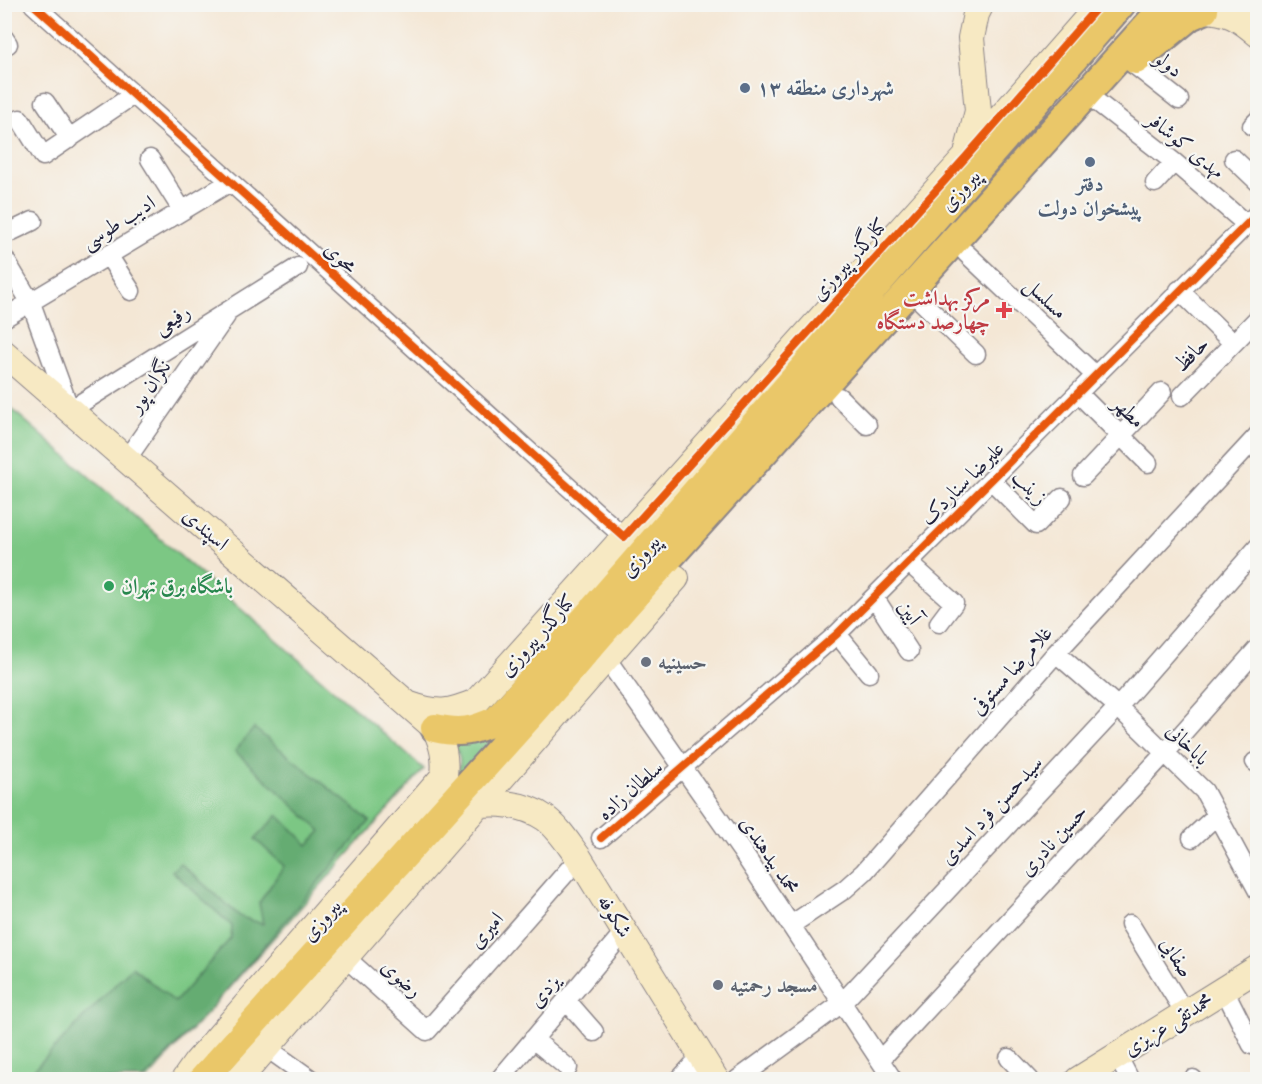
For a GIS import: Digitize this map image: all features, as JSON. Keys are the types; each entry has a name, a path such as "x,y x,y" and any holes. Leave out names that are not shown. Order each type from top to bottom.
{"main road":[{"path":"966,157 978,111 971,38 974,20 981,4"},
{"name":"کنارگذر پیروزی","path":"409,705 429,712 453,711 476,702 624,537 935,204 966,157 1100,4"},
{"name":"پیروزی","path":"435,728 456,732 477,729 497,720 826,380 935,204 1121,4"},
{"name":"پیروزی","path":"202,1080 536,709 826,380 1167,4"},
{"path":"1144,30 1204,9 1220,10 1238,17 1257,34"},
{"path":"238,1080 676,578 826,380 922,302 1132,63 1190,16 1204,9"},
{"name":"اسپندی","path":"4,353 435,728"},
{"path":"606,658 625,606 676,578"},
{"name":"پیروزی","path":"184,1080 196,1063 444,777 446,759 435,728"},
{"name":"شکوفه","path":"477,805 496,803 518,806 546,819 561,835 579,858 716,1080"},
{"path":"431,823 463,807 477,805"},
{"name":"محمدتقی عزیزی","path":"1078,1080 1257,968"}],"street":[{"name":"محوی","path":"33,4 624,537"},
{"name":"دولو","path":"1132,63 1179,100"},
{"path":"20,119 43,156 134,95"},
{"path":"45,102 70,139"},
{"name":"مهدی کوشافر","path":"1097,102 1252,219"},
{"path":"150,159 182,210"},
{"path":"1234,159 1257,182"},
{"path":"1155,183 1174,162"},
{"name":"ادیب طوسی","path":"4,318 230,182"},
{"name":"علیرضا سناردک","path":"682,769 837,634 1252,219"},
{"path":"4,236 33,220"},
{"name":"مسلسل","path":"966,253 1095,375"},
{"path":"108,255 131,291"},
{"path":"4,258 31,303 70,410"},
{"name":"رفیعی","path":"70,410 298,267"},
{"name":"حافظ","path":"1179,290 1233,343"},
{"path":"922,302 976,354"},
{"name":"نگران پور","path":"126,460 231,309"},
{"name":"حافظ","path":"1182,396 1257,318"},
{"path":"826,380 867,424"},
{"path":"1083,476 1162,392"},
{"name":"مطهر","path":"1078,393 1148,463"},
{"name":"غلامرضا مستوفی","path":"791,926 845,889 864,872 1056,653 1257,435"},
{"name":"زینب","path":"991,480 1036,525 1062,498"},
{"name":"سیدحسن فرد اسدی","path":"736,1080 842,1003 1118,707 1257,547"},
{"path":"908,562 954,603 939,623"},
{"name":"آیین","path":"874,597 909,651"},
{"path":"837,634 869,673"},
{"name":"حسین نادری","path":"880,1060 1165,753 1257,648"},
{"name":"باباخانی","path":"1056,653 1118,707 1204,791 1257,891"},
{"name":"محمد بیدهندی","path":"606,658 743,854 893,1080"},
{"name":"سلطان زاده","path":"601,838 682,769"},
{"path":"1192,838 1217,815"},
{"name":"امیری","path":"427,1031 579,858"},
{"name":"صفایی","path":"1130,924 1185,1013"},
{"name":"یزدی","path":"507,1077 533,1039 624,932"},
{"name":"رضوی","path":"346,958 427,1031"},
{"path":"1224,989 1252,1045"},
{"path":"566,1000 594,1032"},
{"path":"533,1039 568,1068"},
{"path":"267,1048 312,1080"},
{"path":"1117,1055 1130,1080"},
{"path":"679,1080 701,1056"},
{"path":"1009,1058 1030,1080"}],"green space":[{"name":"باشگاه برق تهران","path":"5,403 424,769 148,1079 5,1079"},
{"path":"254,728 370,821 208,1012 144,1079 25,1079 132,967 175,1002 231,938 232,926 172,871 180,863 241,917 263,924 259,903 284,866 255,839 278,815 308,845 321,831 235,751"},
{"path":"498,733 456,780 459,757 449,735"}],"cycle path":[{"path":"33,4 624,537 966,157 1100,4"},
{"path":"601,838 837,634 1258,213"}],"place":[{"name":"شهرداری منطقه ۱۳","path":"745,88"},
{"name":"دفتر پیشخوان دولت","path":"1090,162"},
{"name":"مرکز بهداشت چهارصد دستگاه","path":"1004,310"},
{"name":"باشگاه برق تهران","path":"109,586"},
{"name":"حسینیه","path":"646,662"},
{"name":"مسجد رحمتیه","path":"718,985"}]}
